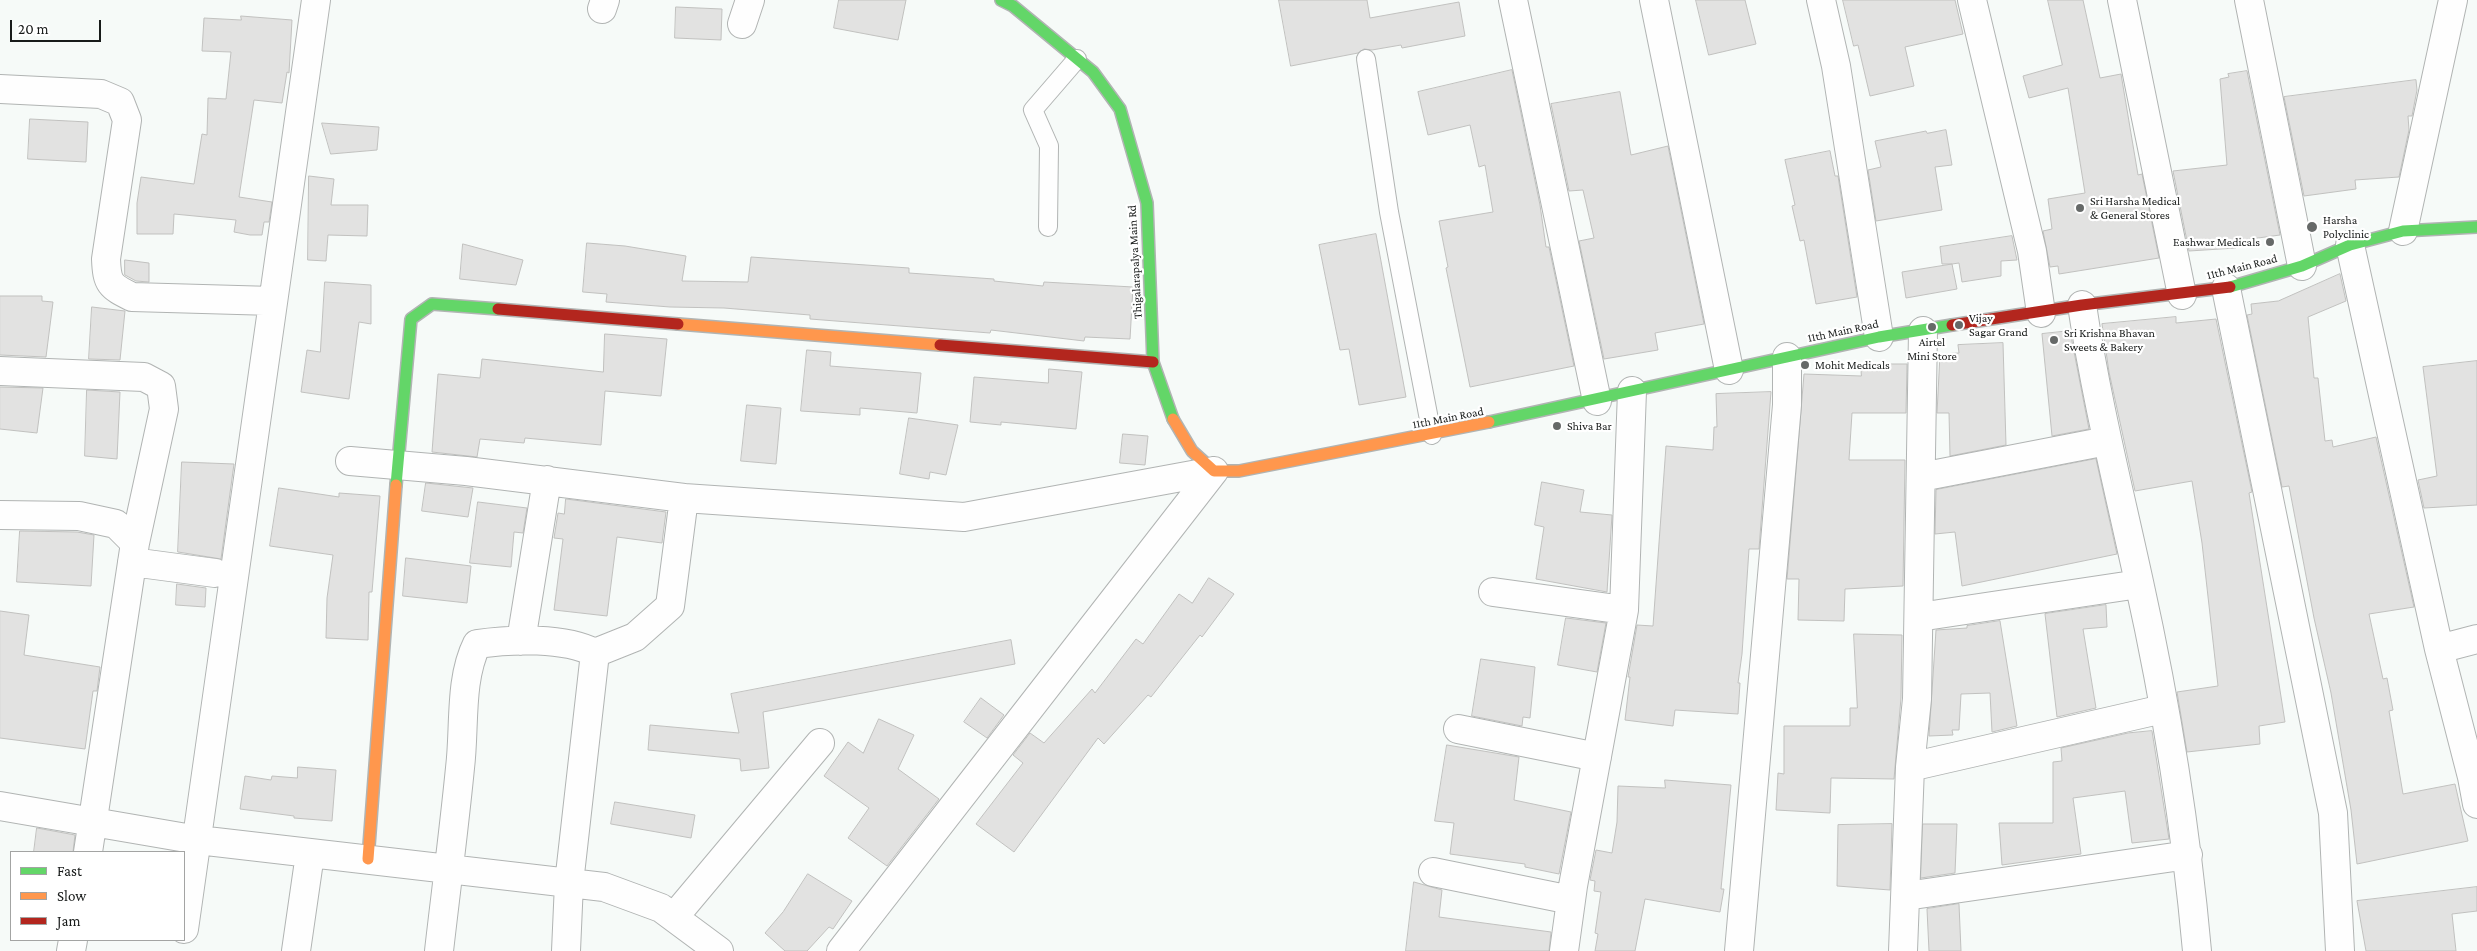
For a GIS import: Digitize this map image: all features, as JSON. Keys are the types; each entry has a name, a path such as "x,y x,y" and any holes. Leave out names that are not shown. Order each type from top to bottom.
{"street":[{"path":"185,923 316,0"},
{"name":"Thigalarapalya Main Rd","path":"1001,0 1013,6 1092,72 1120,109 1147,203 1153,362 1170,413 1192,451 1214,470"},
{"path":"1513,0 1597,401"},
{"path":"1654,0 1729,370"},
{"path":"1821,0 1836,66 1879,337"},
{"path":"1972,0 2032,251 2041,312"},
{"path":"2122,0 2182,295"},
{"path":"2249,0 2302,266"},
{"path":"2403,230 2453,0"},
{"path":"0,89 101,94 120,102 127,120 106,259 107,277 113,287 132,297 273,302"},
{"name":"11th Main Road","path":"1214,470 1238,470 1432,435 1597,401 1632,390 1879,337 2082,306 2226,288 2302,266 2350,245 2403,230 2477,227"},
{"path":"2350,245 2439,649 2475,777 2477,804"},
{"path":"2226,288 2333,813 2340,951"},
{"path":"368,859 411,319 432,304 1153,362"},
{"path":"2082,306 2107,441 2139,584 2162,709 2188,855 2197,951"},
{"path":"1903,951 1910,767 1917,699 1923,331"},
{"path":"1739,951 1787,405 1787,357"},
{"path":"0,371 144,378 161,386 164,409 134,553 88,851"},
{"path":"1564,951 1571,900 1624,610 1632,390"},
{"path":"1921,476 2107,441"},
{"path":"350,461 398,464 547,480 684,498 964,517 1214,470"},
{"path":"841,951 1214,470"},
{"path":"521,641 547,480"},
{"path":"439,951 461,767 470,657 477,644 502,640 577,645 595,653 635,637 670,606 684,498"},
{"path":"0,515 79,516 116,524 134,553 215,573"},
{"path":"1919,617 2139,584"},
{"path":"1493,592 1624,610"},
{"path":"2439,649 2477,639"},
{"path":"566,951 569,882 595,653"},
{"path":"1910,767 2162,709"},
{"path":"1458,729 1597,757"},
{"path":"674,917 820,743"},
{"path":"0,806 198,840 604,887 661,908 719,951"},
{"path":"296,951 310,854"},
{"path":"1906,896 2188,855"},
{"path":"1433,872 1571,900"}],"lane":[{"path":"1048,226 1049,146 1033,110 1077,60"},
{"path":"1366,60 1389,212 1432,435"}],"building":[{"path":"839,0 906,0 898,40 834,28"},
{"path":"1279,0 1367,0 1370,18 1459,2 1465,36 1402,48 1401,45 1372,50 1364,49 1358,53 1291,66"},
{"path":"1696,0 1745,0 1756,44 1709,55"},
{"path":"1843,0 1955,0 1963,34 1905,47 1914,86 1870,96 1858,45 1854,46"},
{"path":"2048,0 2083,0 2100,78 2121,74 2138,175 2142,174 2159,258 2059,274 2058,266 2050,267 2043,231 2052,229 2048,199 2085,193 2068,88 2029,98 2023,76 2062,65"},
{"path":"676,7 722,9 721,40 675,38"},
{"path":"241,16 292,20 289,73 287,72 282,103 254,100 239,197 272,202 269,222 264,222 262,235 250,235 234,232 236,220 174,214 173,234 137,234 137,203 141,177 194,184 202,134 207,135 208,98 226,99 231,52 202,51 204,18 241,20"},
{"path":"1512,70 1540,205 1546,247 1549,247 1574,366 1470,387 1446,268 1448,267 1439,221 1493,212 1485,165 1479,167 1470,125 1428,135 1418,92"},
{"path":"2247,71 2280,235 2236,241 2236,248 2189,251 2173,171 2227,165 2220,79 2229,77 2228,74"},
{"path":"2416,80 2417,90 2412,116 2408,116 2409,130 2399,177 2355,180 2356,189 2304,196 2284,97"},
{"path":"1620,92 1631,155 1668,146 1704,324 1655,333 1658,350 1604,359 1579,241 1594,238 1583,190 1569,191 1551,104"},
{"path":"30,119 88,122 86,162 28,159"},
{"path":"322,123 379,127 377,150 331,154"},
{"path":"1946,130 1952,165 1935,167 1942,210 1876,221 1868,170 1881,167 1875,141 1926,131 1927,133"},
{"path":"1830,151 1835,176 1838,176 1857,297 1816,304 1804,240 1800,241 1792,206 1795,205 1785,160"},
{"path":"309,176 334,179 331,205 368,205 367,236 328,235 326,261 308,260"},
{"path":"1376,234 1406,397 1359,405 1349,349 1340,350 1319,245"},
{"path":"2012,236 2017,260 2001,261 2001,276 1962,282 1959,263 1942,264 1940,247"},
{"path":"587,243 625,246 686,256 682,281 748,282 751,257 909,268 909,273 994,279 994,281 1043,286 1044,282 1133,287 1130,339 1085,337 1084,341 991,330 990,333 810,319 810,315 724,308 670,307 606,302 607,294 583,292"},
{"path":"463,244 523,260 516,285 460,279"},
{"path":"125,260 149,263 149,282 136,281 125,275"},
{"path":"1952,264 1957,289 1906,298 1902,272"},
{"path":"2340,274 2346,301 2308,317 2314,378 2318,378 2325,441 2332,440 2333,447 2376,437 2414,607 2369,614 2383,679 2387,678 2393,710 2389,711 2403,794 2455,784 2468,841 2357,864 2351,810 2331,693 2314,618 2289,486 2282,487 2247,315 2252,314 2251,304 2278,301"},
{"path":"325,282 371,285 371,324 359,322 349,399 301,392 307,350 320,352"},
{"path":"0,296 42,296 42,301 53,302 46,357 0,355"},
{"path":"92,307 125,311 120,360 89,359"},
{"path":"2176,317 2176,323 2216,319 2252,492 2249,493 2285,722 2259,726 2260,744 2187,752 2177,692 2218,686 2202,543 2192,481 2135,491 2109,372 2102,324"},
{"path":"2070,331 2089,429 2052,436 2042,334"},
{"path":"605,334 667,339 661,396 605,391 601,445 525,438 524,443 480,439 477,457 432,452 438,374 480,378 482,359 603,372"},
{"path":"2003,343 2006,445 1950,456 1949,413 1937,413 1940,354 1959,353 1958,345"},
{"path":"807,350 831,352 830,366 921,373 917,413 860,408 860,415 801,411"},
{"path":"2477,361 2477,505 2424,508 2418,480 2437,476 2423,367"},
{"path":"1861,364 1907,364 1906,413 1852,413 1849,460 1905,460 1903,586 1845,589 1844,621 1798,620 1799,579 1787,579 1804,374 1861,376"},
{"path":"1049,369 1082,372 1076,429 1001,422 1001,425 970,422 974,377 1048,383"},
{"path":"0,387 43,388 37,433 0,429"},
{"path":"87,390 120,392 117,459 85,456"},
{"path":"1771,392 1759,549 1749,549 1742,654 1738,683 1740,683 1738,714 1675,710 1673,726 1625,720 1630,677 1628,677 1637,625 1653,626 1666,446 1713,450 1714,427 1717,427 1716,394"},
{"path":"747,405 781,408 776,464 741,461"},
{"path":"909,418 958,425 946,475 930,472 929,479 900,474"},
{"path":"1123,434 1148,436 1145,465 1120,463"},
{"path":"2096,459 2117,554 1962,586 1955,532 1935,534 1936,490"},
{"path":"182,462 234,464 221,559 178,552"},
{"path":"1542,482 1584,490 1580,512 1612,515 1607,592 1536,579 1544,527 1535,525"},
{"path":"426,483 473,488 468,517 422,511"},
{"path":"279,488 339,497 339,493 380,496 372,592 369,592 368,640 326,638 327,598 333,555 270,546"},
{"path":"566,499 666,512 662,543 617,537 607,616 554,610 563,539 554,538 558,513 564,514"},
{"path":"478,502 527,508 523,533 514,532 511,567 470,563"},
{"path":"20,531 77,532 94,535 91,586 17,582"},
{"path":"406,558 471,566 467,603 403,596"},
{"path":"1209,578 1234,594 1202,637 1200,635 1151,697 1148,695 1104,744 1098,738 1014,852 976,824 1023,763 1013,755 1030,733 1044,743 1092,689 1095,693 1136,639 1143,644 1179,594 1192,603"},
{"path":"177,584 206,588 205,607 176,605"},
{"path":"2106,605 2107,627 2083,629 2096,708 2057,717 2045,614"},
{"path":"0,611 29,615 24,655 100,667 97,691 93,691 85,749 0,738"},
{"path":"1566,618 1606,623 1597,672 1558,665"},
{"path":"2000,621 2017,726 1992,732 1990,693 1961,694 1959,730 1952,730 1953,735 1929,736 1936,630 1967,628 1967,626"},
{"path":"1854,634 1902,635 1901,698 1894,779 1831,778 1830,813 1776,810 1778,773 1784,774 1784,726 1850,726 1850,708 1857,708"},
{"path":"1011,640 1015,664 763,712 769,768 741,771 740,759 648,750 650,725 739,733 731,694"},
{"path":"1481,659 1535,667 1530,718 1523,717 1522,726 1472,716"},
{"path":"981,698 1004,715 987,738 964,722"},
{"path":"879,719 914,735 898,769 939,799 887,866 848,838 869,808 824,776 848,742 863,753"},
{"path":"2152,731 2169,839 2132,843 2125,791 2073,798 2081,854 2002,865 1999,823 2053,823 2053,762 2062,761 2061,748 2128,733"},
{"path":"1447,745 1519,757 1514,800 1571,812 1559,874 1525,867 1525,864 1450,854 1454,823 1435,821"},
{"path":"298,767 336,770 332,821 294,818 294,816 240,809 245,776 271,780 272,776 297,778"},
{"path":"1665,780 1731,785 1721,889 1724,889 1720,912 1645,899 1635,951 1595,951 1598,934 1595,933 1601,892 1594,891 1595,881 1590,880 1596,850 1612,853 1617,822 1618,786 1665,788"},
{"path":"615,802 695,815 691,838 611,824"},
{"path":"1892,824 1890,890 1837,886 1838,825"},
{"path":"1923,824 1957,824 1955,873 1921,878"},
{"path":"37,828 75,835 73,851 34,851"},
{"path":"808,874 852,901 833,929 829,927 807,951 785,951 765,933 783,912"},
{"path":"1414,882 1442,890 1439,917 1551,932 1549,951 1406,951"},
{"path":"2477,887 2477,911 2452,914 2456,951 2366,951 2357,901"},
{"path":"1959,904 1961,951 1929,951 1927,909"}],"traffic: fast":[{"path":"1001,0 1013,6 1093,72 1120,109 1147,203 1153,362 1173,419"},
{"path":"2230,287 2302,266 2350,245 2403,231 2477,227"},
{"path":"396,485 411,319 432,304 498,309"},
{"path":"1489,422 1879,337 1952,325"}],"traffic: slow":[{"path":"678,324 940,345"},
{"path":"1173,419 1192,451 1214,471 1239,471 1489,422"},
{"path":"368,859 396,485"}],"traffic: jam":[{"path":"1952,325 2082,305 2230,287"},
{"path":"498,309 678,324"},
{"path":"940,345 1153,362"}],"place":[{"name":"Sri Harsha Medical & General Stores","path":"2080,208"},
{"name":"Harsha Polyclinic","path":"2312,227"},
{"name":"Eashwar Medicals","path":"2270,242"},
{"name":"Vijay Sagar Grand","path":"1959,325"},
{"name":"Airtel Mini Store","path":"1932,327"},
{"name":"Sri Krishna Bhavan Sweets & Bakery","path":"2054,340"},
{"name":"Mohit Medicals","path":"1805,365"},
{"name":"Shiva Bar","path":"1557,426"}]}
